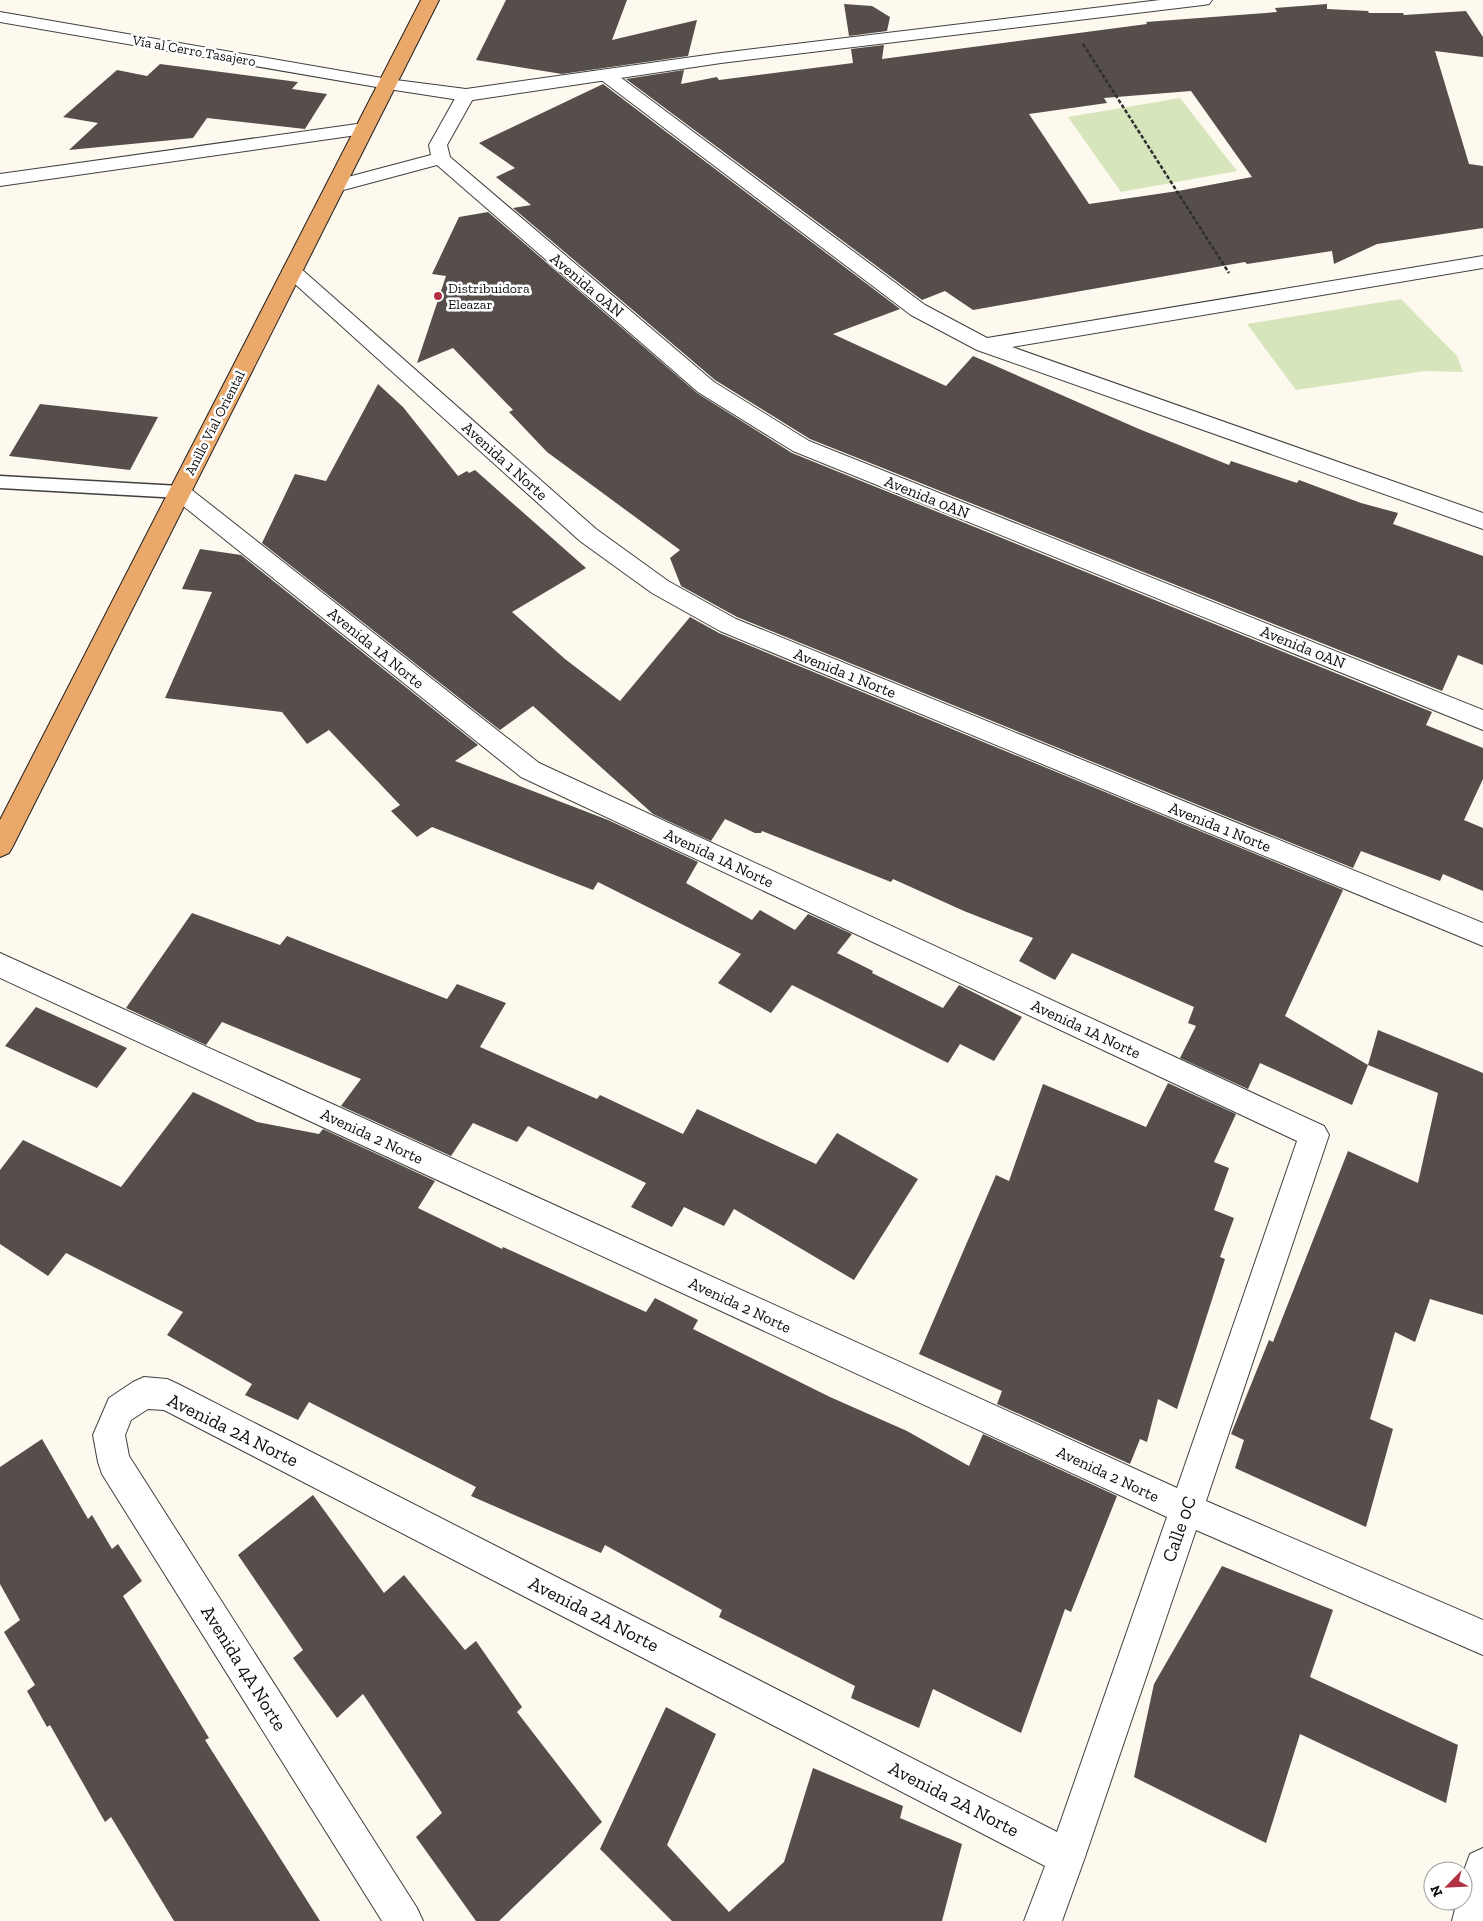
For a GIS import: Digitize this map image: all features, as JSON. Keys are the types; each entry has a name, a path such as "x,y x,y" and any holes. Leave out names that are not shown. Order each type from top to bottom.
{"highway":[{"name":"Anillo Vial Oriental","path":"0,846 430,0"}],"street":[{"name":"Vía al Cerro Tasajero","path":"0,17 388,84 466,95 721,58 1203,0"},
{"path":"606,75 918,310 984,345 1483,521"},
{"path":"336,186 441,158 438,144 466,95"},
{"path":"0,180 364,129"},
{"name":"Avenida 0AN","path":"441,158 451,169 706,387 801,446 1483,720"},
{"path":"984,345 1483,262"},
{"name":"Avenida 1 Norte","path":"292,271 588,535 660,586 728,625 1483,935"},
{"name":"Avenida 1A Norte","path":"180,492 530,770 1314,1135"},
{"name":"Avenida 2 Norte","path":"0,965 1186,1510 1483,1638"},
{"name":"Calle 0C","path":"1043,1921 1314,1135"},
{"name":"Avenida 2A Norte","path":"120,1409 144,1393 167,1395 1066,1857"},
{"name":"Avenida 4A Norte","path":"120,1409 109,1435 114,1462 404,1921"},
{"path":"1471,1921 1483,1867"}],"lane":[{"path":"0,482 180,492"}],"path":[{"path":"1066,16 1247,301"}],"green space":[{"path":"1180,98 1237,171 1121,192 1068,117"},
{"path":"1401,299 1457,356 1463,372 1425,371 1296,390 1247,324"}],"building":[{"path":"506,0 627,0 612,40 697,20 688,56 562,74 476,60"},
{"path":"844,4 872,6 890,17 887,31 849,36"},
{"path":"1327,4 1327,9 1368,11 1369,13 1403,13 1404,15 1466,11 1483,37 1483,57 1435,51 1469,164 1483,166 1483,228 1377,244 1334,264 1332,251 1247,264 1245,262 973,310 945,291 922,300 626,79 684,70 681,84 717,77 719,80 853,63 851,49 884,45 882,59 1147,24 1146,22 1277,12 1275,8","holes":["1191,91 1252,177 1178,191 1089,204 1029,114 1107,103 1104,98"]},
{"path":"160,64 298,82 292,89 327,94 305,129 207,118 193,138 69,150 98,123 63,117 117,70 147,76"},
{"path":"603,84 900,309 833,334 946,386 973,356 1139,429 1229,465 1231,461 1297,483 1299,480 1361,503 1398,513 1393,524 1483,556 1483,665 1458,655 1442,691 810,439 715,380 513,208 531,205 496,177 515,168 479,143"},
{"path":"488,212 697,393 792,453 1432,712 1426,725 1483,748 1483,779 1464,820 1483,828 1483,891 1443,874 1440,881 1361,851 1353,868 737,617 681,586 670,558 680,550 547,452 509,412 513,410 453,348 417,363 446,276 432,274 459,217"},
{"path":"378,384 403,407 458,476 467,471 469,473 475,470 586,568 512,612 565,659 620,701 690,617 719,633 1343,890 1285,1016 1368,1065 1352,1105 1260,1063 1248,1089 1180,1058 1196,1026 1188,1023 1194,1007 1072,953 1055,980 1019,961 1033,938 964,911 893,879 891,882 762,831 761,833 755,833 725,819 711,841 653,814 533,706 500,730 262,543 295,474 326,481"},
{"path":"40,404 158,417 130,470 9,456"},
{"path":"200,549 241,555 478,745 455,761 608,820 698,862 686,883 752,920 760,910 795,930 808,914 852,934 837,953 873,971 872,973 943,1008 959,985 1022,1017 994,1061 960,1044 948,1063 792,985 771,1013 718,983 741,954 598,882 593,890 432,827 417,837 391,811 400,805 329,730 307,744 282,712 165,698 212,592 182,589"},
{"path":"192,913 280,945 287,936 447,999 457,984 506,1003 480,1047 597,1099 600,1095 683,1134 697,1109 816,1164 837,1133 918,1179 854,1280 734,1209 724,1226 684,1207 672,1227 631,1207 646,1183 528,1126 517,1142 473,1123 451,1156 341,1106 361,1079 222,1022 206,1045 126,1008"},
{"path":"36,1007 127,1048 97,1088 5,1046"},
{"path":"1378,1030 1483,1073 1483,1315 1430,1299 1415,1342 1395,1332 1370,1419 1393,1429 1366,1527 1235,1468 1244,1440 1231,1434 1269,1340 1273,1342 1348,1151 1418,1183 1438,1093 1368,1065"},
{"path":"1168,1083 1236,1114 1214,1162 1229,1168 1214,1210 1234,1218 1220,1257 1225,1259 1177,1409 1158,1399 1147,1442 1140,1439 1130,1464 997,1404 1002,1391 919,1354 996,1175 1009,1181 1043,1084 1146,1127"},
{"path":"193,1092 257,1122 319,1134 323,1129 435,1181 418,1208 502,1249 503,1247 646,1312 655,1298 698,1320 693,1329 830,1397 907,1431 969,1466 983,1434 1117,1496 1071,1612 1065,1609 1021,1733 933,1689 919,1728 851,1698 855,1686 719,1617 722,1610 605,1545 601,1553 471,1496 476,1487 309,1402 298,1420 245,1395 252,1384 167,1335 183,1312 66,1253 48,1276 0,1244 0,1170 23,1140 121,1187"},
{"path":"42,1439 88,1519 92,1515 112,1549 118,1544 142,1581 123,1596 209,1738 205,1740 320,1921 174,1921 111,1817 105,1822 50,1725 47,1727 27,1691 35,1685 4,1632 20,1620 0,1584 0,1467"},
{"path":"313,1495 384,1593 404,1575 465,1650 476,1641 522,1707 517,1712 602,1822 499,1921 476,1921 416,1837 442,1813 363,1694 337,1718 293,1658 303,1650 238,1555"},
{"path":"1222,1566 1333,1610 1310,1677 1458,1745 1446,1803 1300,1734 1266,1843 1134,1777 1154,1684"},
{"path":"666,1707 716,1734 667,1845 729,1912 784,1862 813,1768 903,1806 900,1818 962,1844 942,1921 672,1921 600,1849"}],"place":[{"name":"Distribuidora Eleazar","path":"438,296"}]}
